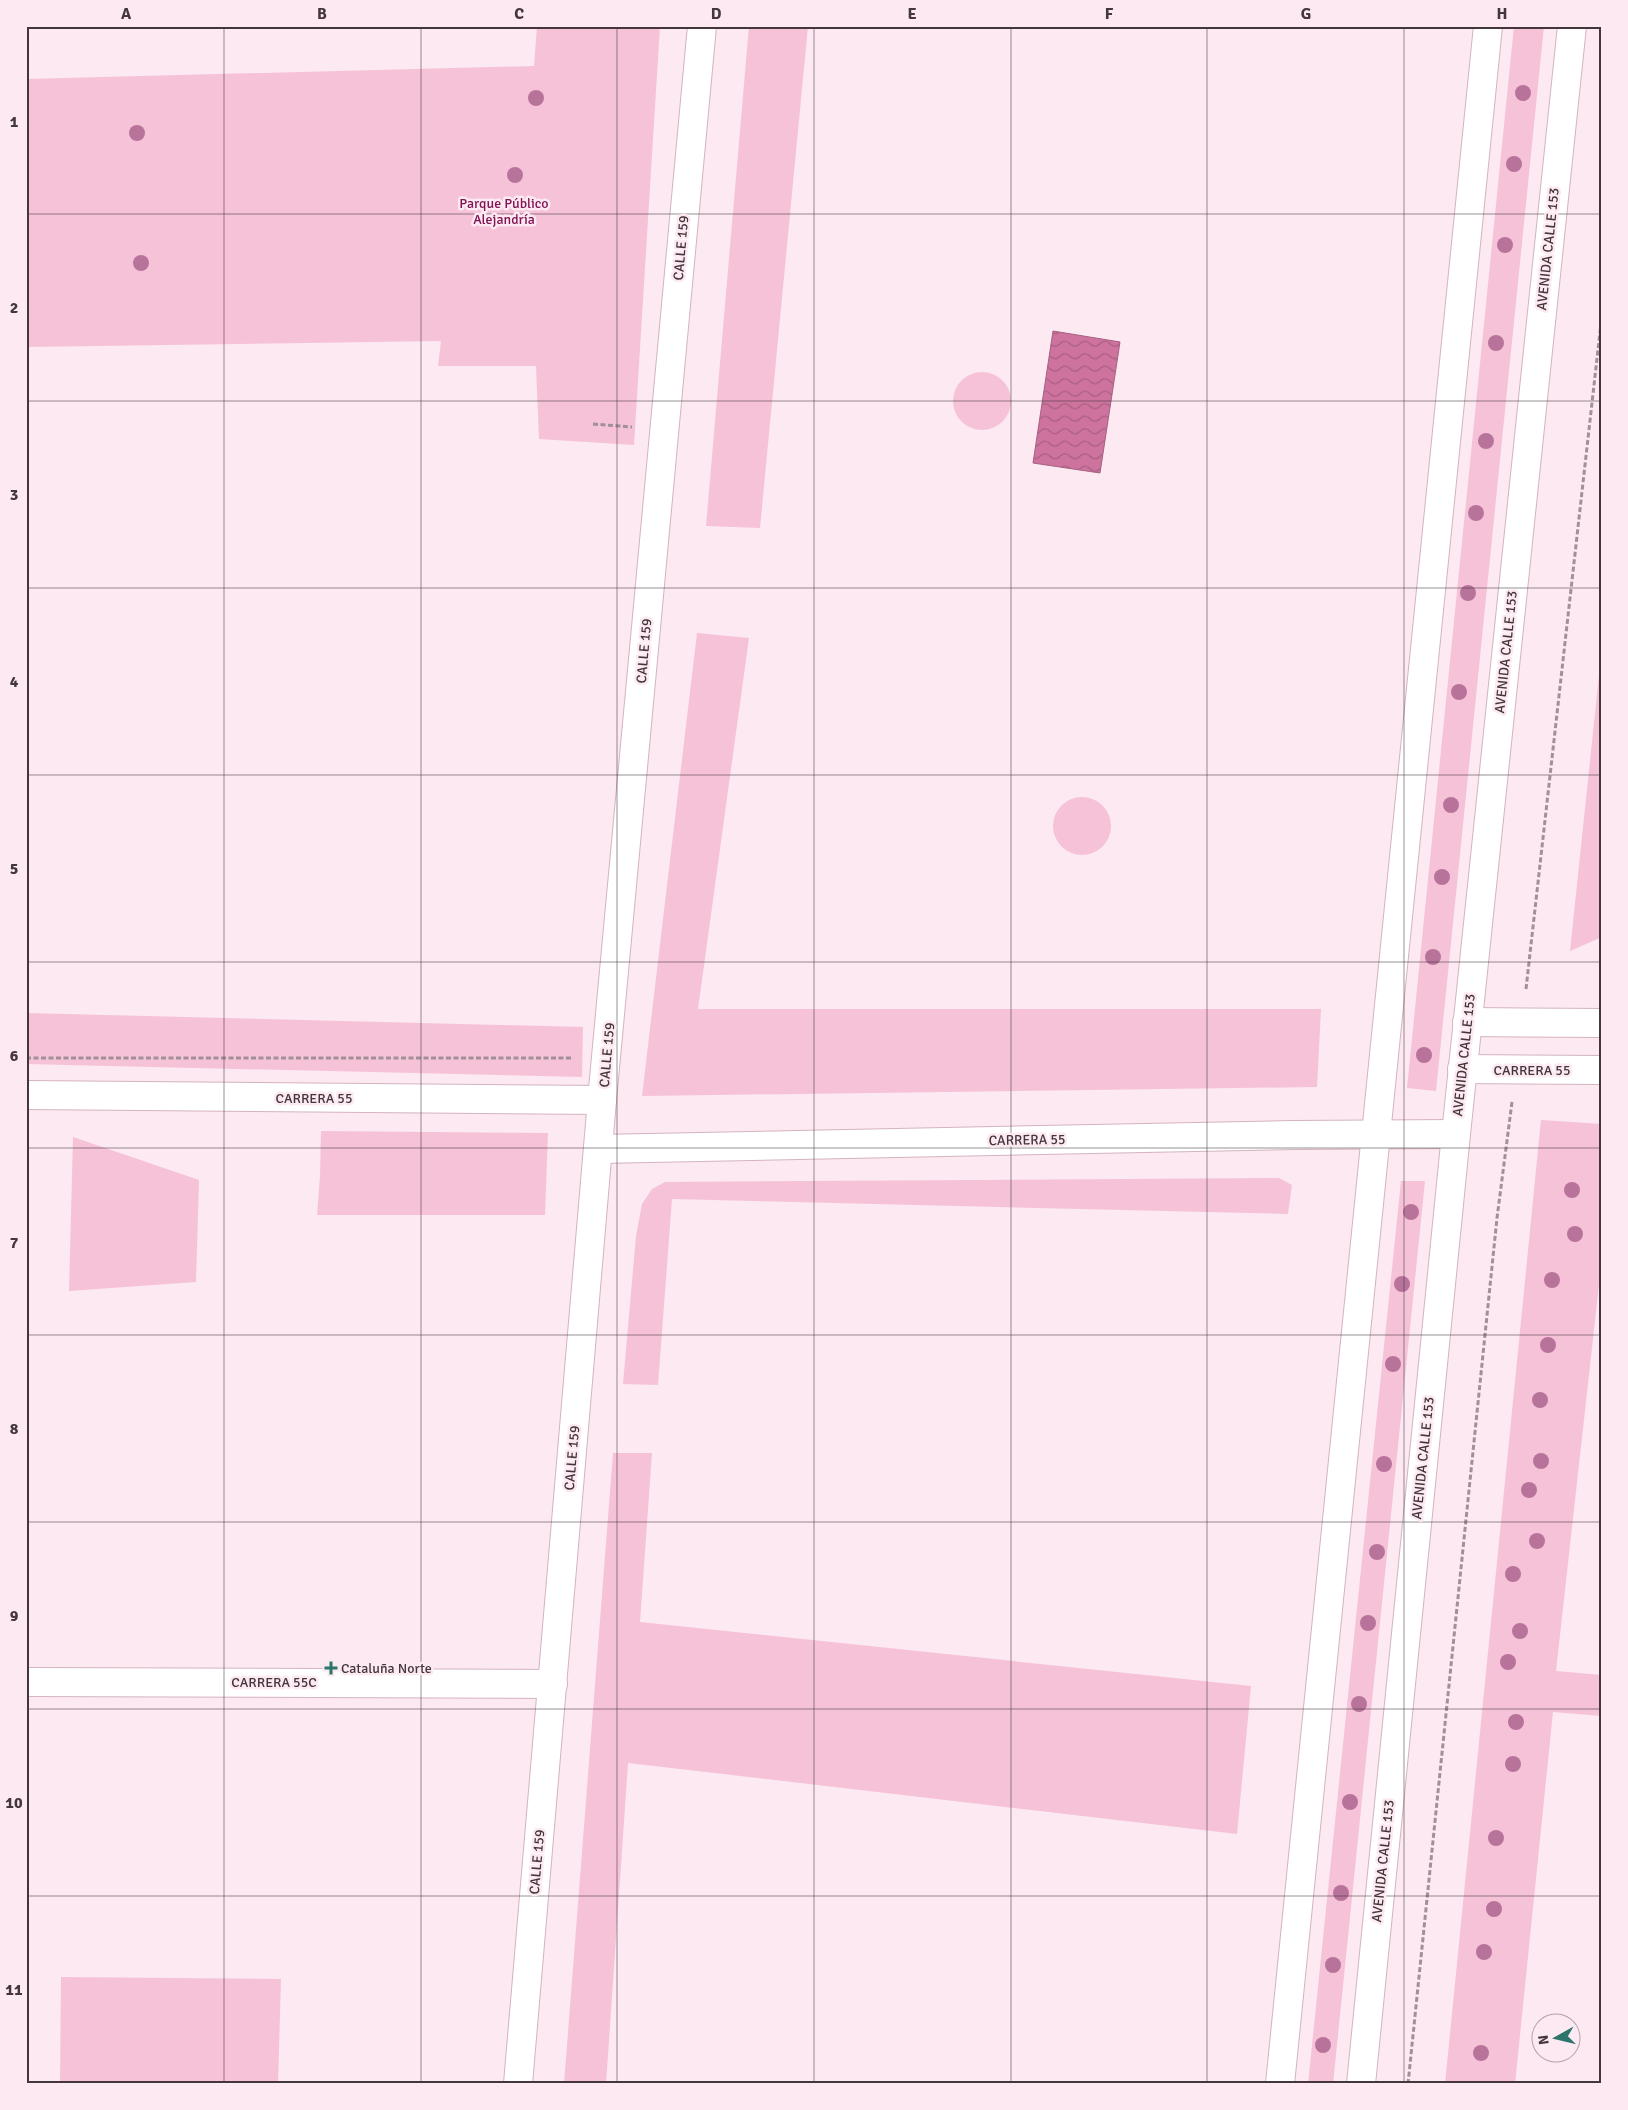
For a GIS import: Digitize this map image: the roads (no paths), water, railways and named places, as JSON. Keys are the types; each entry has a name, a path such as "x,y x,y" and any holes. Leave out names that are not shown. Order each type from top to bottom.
{"street":[{"name":"CALLE 159","path":"518,2084 602,1100 702,26"},
{"path":"1280,2084 1488,26"},
{"name":"AVENIDA CALLE 153","path":"1361,2084 1462,1069 1572,26"},
{"path":"1467,1022 1602,1023"},
{"name":"CARRERA 55","path":"1462,1069 1602,1070"},
{"name":"CARRERA 55","path":"26,1095 602,1100"},
{"name":"CARRERA 55","path":"598,1149 1456,1134"},
{"name":"CARRERA 55C","path":"26,1682 553,1684"}],"water":[{"path":"1053,331 1120,342 1100,473 1033,463"}],"place":[{"name":"Cataluña Norte","path":"331,1668"}],"park label":[{"name":"Parque Público Alejandría","path":"504,212"}]}
